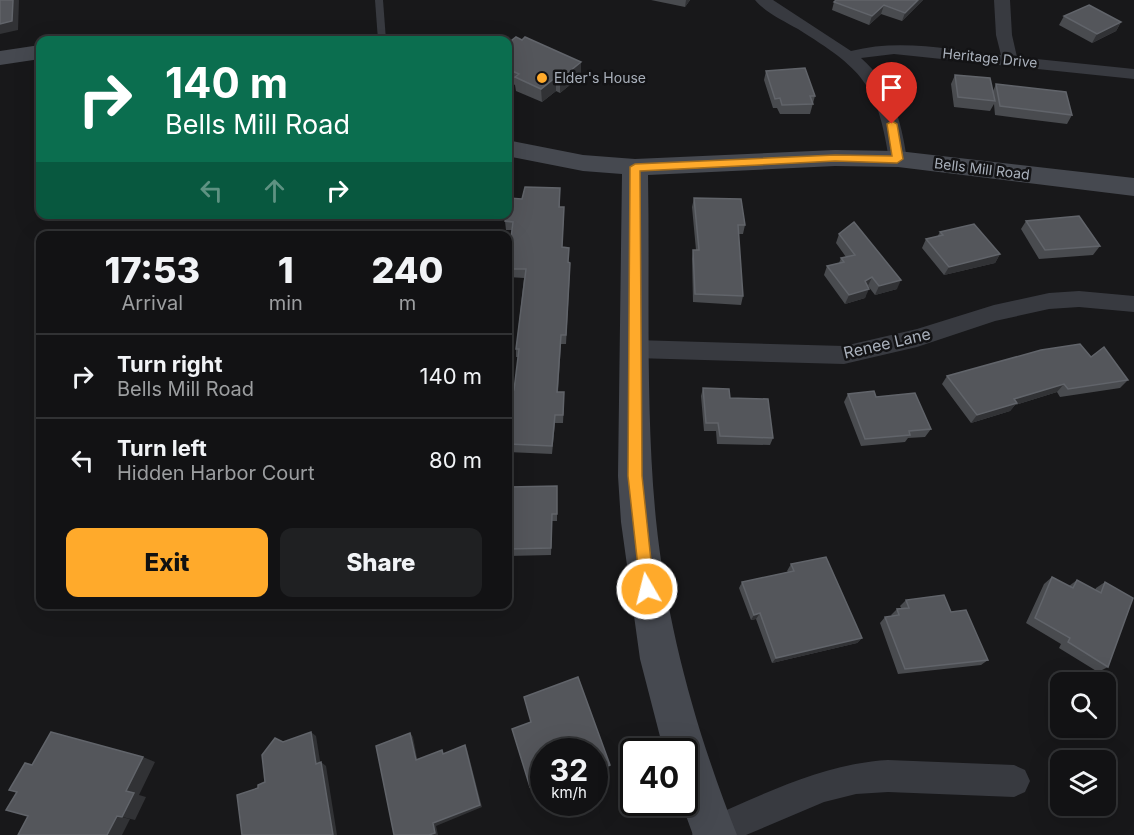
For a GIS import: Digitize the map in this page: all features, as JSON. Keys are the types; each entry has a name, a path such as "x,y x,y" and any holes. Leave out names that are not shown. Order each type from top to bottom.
{"street":[{"path":"763,0 847,57 877,85 892,124 897,159"},
{"path":"1002,0 1004,35 1010,60"},
{"name":"Heritage Drive","path":"847,57 873,50 894,49 1134,74"},
{"path":"0,58 36,53"},
{"name":"Bells Mill Road","path":"512,149 583,163 635,167 835,158 897,159 1134,187"},
{"path":"635,167 635,476 647,589 663,671 712,834 823,786 856,778 888,776 1014,781"},
{"name":"Renee Lane","path":"635,349 844,355 917,338 994,313 1049,301 1079,299 1134,304"}],"lane":[{"path":"378,0 382,36"}],"building":[{"path":"0,0 13,0 12,21 0,24"},
{"path":"836,0 918,0 905,13 884,5 872,16 834,2"},
{"path":"1089,5 1121,22 1097,34 1064,16"},
{"path":"516,37 522,40 525,37 581,62 560,79 556,77 541,89 515,77 519,74 512,71 512,40"},
{"path":"805,68 815,96 810,96 813,104 782,105 780,98 775,99 766,71"},
{"path":"955,75 990,78 995,101 958,97"},
{"path":"996,84 1066,92 1072,115 1000,106"},
{"path":"525,187 560,188 559,207 564,207 562,247 569,248 566,335 561,335 557,392 564,392 563,415 555,415 552,446 512,444 512,390 514,390 519,349 516,349 526,269 512,269 513,222 505,221 505,219 512,219 512,198 522,199"},
{"path":"694,198 741,199 745,225 738,225 743,296 695,294 693,250 699,250"},
{"path":"1079,216 1100,246 1045,250 1026,221"},
{"path":"854,222 901,280 879,286 872,277 865,281 869,289 849,295 827,266 844,262 841,258 855,255 839,234"},
{"path":"974,224 1000,254 949,267 926,239 943,235 940,232"},
{"path":"1080,344 1091,357 1104,347 1128,380 1068,389 1064,384 1014,399 1017,403 977,415 947,376 1041,350"},
{"path":"703,388 729,389 730,398 768,399 773,438 720,436 718,423 706,423"},
{"path":"874,391 876,397 915,393 931,429 909,431 910,435 865,439 848,394"},
{"path":"557,486 557,514 552,514 551,548 512,549 512,487"},
{"path":"826,557 862,638 776,658 760,613 754,615 742,582 794,571 791,564"},
{"path":"1052,577 1073,588 1077,580 1101,593 1105,582 1133,598 1108,667 1068,642 1070,638 1035,618"},
{"path":"944,595 951,612 966,610 988,660 905,669 885,617 899,615 897,609 909,608 906,600"},
{"path":"578,677 600,738 530,738 530,787 512,729 531,722 524,697"},
{"path":"51,732 143,757 126,791 134,793 122,817 117,816 107,835 18,835 28,816 6,810 17,792 9,790 25,763 32,765"},
{"path":"311,732 316,764 321,762 333,835 242,835 237,795 258,788 258,785 265,782 262,755 275,738 283,742"},
{"path":"410,733 416,760 442,750 443,754 465,745 480,805 433,823 435,833 429,835 394,835 376,746"}],"place":[{"name":"Elder's House","path":"542,78"}],"route":[{"path":"647,589 638,524 635,476 635,167 835,158 897,159 892,124"}]}
